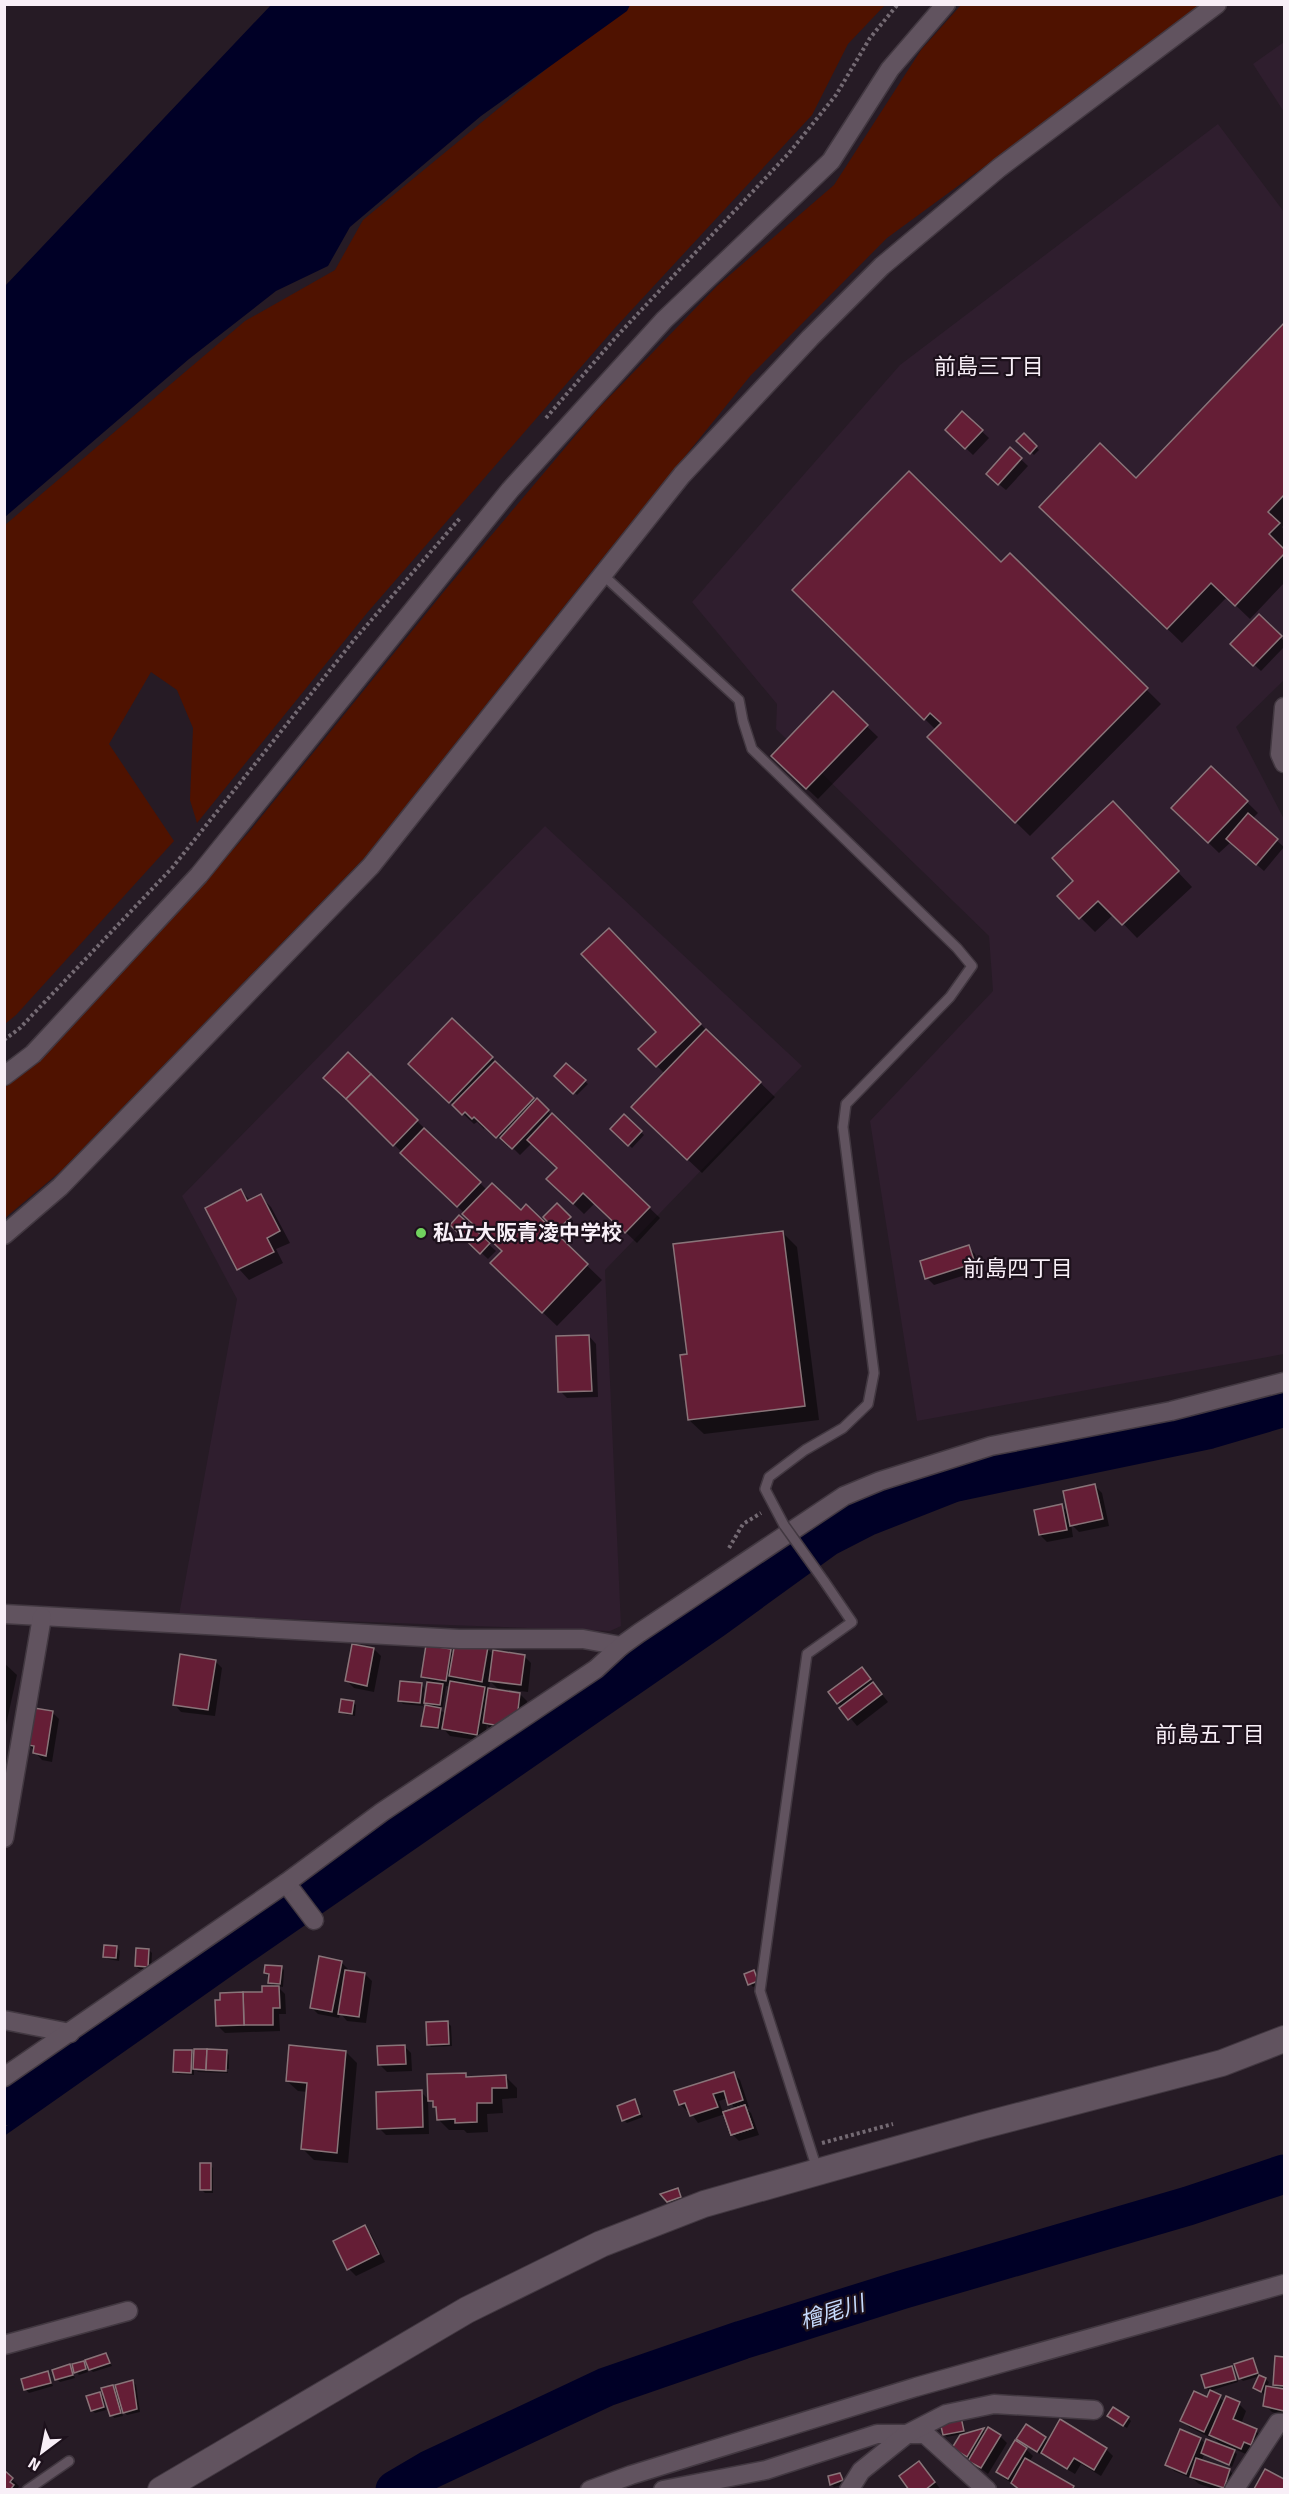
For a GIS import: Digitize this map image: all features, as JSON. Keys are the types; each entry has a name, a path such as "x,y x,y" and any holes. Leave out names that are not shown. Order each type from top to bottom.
{"street":[{"path":"4,1076 33,1054 199,875 518,482 664,320 831,161 890,69 946,4"},
{"path":"4,1235 60,1187 371,866 682,475 810,338 882,266 999,168 1217,4"},
{"path":"1284,707 1280,754 1284,763"},
{"path":"4,2077 286,1883 382,1812 596,1669 621,1646 844,1496 880,1481 991,1446 1171,1411 1284,1382"},
{"path":"4,1614 459,1639 583,1639 621,1646"},
{"path":"4,1838 42,1617"},
{"path":"286,1883 314,1920"},
{"path":"4,2020 70,2033"},
{"path":"161,2490 467,2310 601,2244 704,2204 817,2171 1222,2063 1284,2039"},
{"path":"590,2490 631,2475 916,2387 1284,2284"},
{"path":"4,2345 128,2311"},
{"path":"849,2490 861,2471 907,2434 946,2414 994,2404 1094,2410"},
{"path":"1234,2490 1278,2423 1284,2423"},
{"path":"663,2490 766,2470 878,2434 925,2434 987,2490"},
{"path":"731,2490 766,2470"}],"lane":[{"path":"603,575 739,700 752,749 957,948 972,966 950,997 846,1104 843,1127 874,1373 868,1404 843,1428 805,1450 769,1477 765,1490 784,1525 852,1622 807,1654 760,1991 817,2171"},
{"path":"27,2490 69,2461"}],"shaded area":[{"path":"624,5 885,5 848,44 812,115 614,329 367,613 197,823 190,800 193,728 177,690 151,672 109,744 174,841 16,1015 5,1024 5,525 245,321 335,270 363,220"},
{"path":"961,5 1210,5 1156,41 887,238 751,375 366,856 61,1171 5,1218 5,1087 111,984 249,832 446,589 597,410 717,286 834,185 921,50"},
{"path":"1284,42 1284,112 1253,64"},
{"path":"1218,124 1284,212 1284,680 1236,727 1284,819 1284,1354 917,1421 870,1121 993,991 989,936 776,729 777,704 692,602 900,365"},
{"name":"私立大阪青凌中学校","path":"545,826 802,1066 605,1270 621,1626 610,1631 179,1615 237,1299 182,1196"}],"water":[{"path":"271,5 630,5 627,11 481,116 350,227 328,266 276,291 189,359 5,517 5,286"}],"building":[{"path":"1284,323 1284,495 1268,512 1280,523 1269,534 1284,549 1284,554 1235,606 1211,583 1167,629 1039,507 1100,443 1136,478"},
{"path":"962,411 983,430 965,449 945,430"},
{"path":"1024,433 1037,446 1030,454 1016,441"},
{"path":"1010,447 1022,458 998,485 986,474"},
{"path":"909,471 1001,562 1010,553 1148,688 1015,823 927,737 941,723 930,713 924,720 792,590"},
{"path":"1259,614 1282,636 1253,666 1230,644"},
{"path":"833,691 868,725 806,789 771,756"},
{"path":"1211,766 1248,801 1208,843 1171,808"},
{"path":"1113,801 1179,871 1122,925 1098,901 1079,919 1057,896 1073,881 1052,858"},
{"path":"1248,813 1278,839 1256,865 1226,839"},
{"path":"609,928 701,1024 656,1067 638,1049 656,1032 581,954"},
{"path":"452,1018 493,1057 449,1103 408,1064"},
{"path":"706,1029 761,1082 687,1160 631,1107"},
{"path":"348,1052 371,1074 346,1099 323,1078"},
{"path":"495,1061 534,1098 496,1138 474,1117 472,1119 465,1112 462,1115 452,1105"},
{"path":"566,1063 586,1080 573,1094 554,1076"},
{"path":"371,1074 418,1120 393,1146 346,1099"},
{"path":"537,1098 549,1110 512,1149 500,1138"},
{"path":"552,1113 650,1207 625,1233 583,1193 573,1204 546,1179 557,1168 527,1140"},
{"path":"624,1114 642,1131 628,1146 610,1129"},
{"path":"424,1128 481,1182 457,1207 400,1153"},
{"path":"492,1183 521,1210 526,1204 588,1264 542,1313 490,1263 502,1251 462,1214"},
{"path":"241,1189 247,1201 261,1194 280,1231 267,1238 274,1252 237,1270 205,1208"},
{"path":"557,1203 571,1217 556,1231 543,1217"},
{"path":"459,1215 490,1243 480,1254 450,1225"},
{"path":"783,1231 805,1406 688,1420 680,1355 687,1354 673,1244"},
{"path":"969,1245 975,1263 925,1279 920,1261"},
{"path":"589,1335 592,1391 558,1392 556,1336"},
{"path":"1095,1484 1103,1519 1070,1526 1063,1491"},
{"path":"1062,1504 1067,1530 1039,1535 1034,1510"},
{"path":"455,1642 488,1647 482,1682 449,1676"},
{"path":"352,1644 374,1648 367,1686 345,1681"},
{"path":"426,1645 451,1649 446,1681 421,1677"},
{"path":"493,1650 525,1655 521,1685 489,1681"},
{"path":"180,1654 216,1660 208,1710 173,1705"},
{"path":"862,1667 871,1679 837,1704 828,1692"},
{"path":"400,1681 422,1683 420,1703 398,1701"},
{"path":"450,1681 485,1687 477,1735 442,1729"},
{"path":"427,1682 443,1684 440,1705 424,1703"},
{"path":"873,1682 882,1694 848,1720 839,1708"},
{"path":"488,1688 520,1693 518,1710 500,1726 483,1723"},
{"path":"341,1699 354,1701 352,1714 339,1712"},
{"path":"425,1705 441,1708 438,1728 421,1726"},
{"path":"34,1708 53,1711 46,1756 33,1753 34,1746 28,1745"},
{"path":"104,1945 117,1946 116,1958 103,1957"},
{"path":"136,1948 149,1949 148,1967 135,1966"},
{"path":"319,1956 342,1961 332,2012 310,2008"},
{"path":"265,1965 282,1966 280,1984 268,1983 269,1974 264,1973"},
{"path":"345,1970 365,1973 359,2017 338,2014"},
{"path":"754,1970 758,1981 748,1985 744,1974"},
{"path":"262,1986 279,1986 280,2008 273,2008 273,2025 244,2025 243,1992 262,1992"},
{"path":"243,1992 244,2025 216,2026 215,2000 220,2000 220,1993"},
{"path":"448,2021 449,2044 427,2045 426,2022"},
{"path":"289,2045 346,2051 337,2153 301,2149 307,2083 286,2081"},
{"path":"405,2045 406,2064 378,2065 377,2046"},
{"path":"194,2049 207,2049 206,2070 193,2069"},
{"path":"207,2049 227,2050 226,2071 206,2070"},
{"path":"174,2050 192,2050 191,2073 173,2072"},
{"path":"734,2072 743,2100 728,2105 724,2091 713,2094 718,2107 690,2116 685,2103 679,2105 674,2091"},
{"path":"466,2073 466,2077 506,2075 507,2088 492,2088 492,2103 477,2103 477,2122 455,2123 455,2119 437,2120 436,2107 433,2107 433,2101 428,2101 427,2074"},
{"path":"422,2090 423,2127 377,2129 376,2092"},
{"path":"635,2099 640,2114 622,2121 617,2106"},
{"path":"745,2105 753,2128 731,2135 723,2112"},
{"path":"745,2105 753,2128 731,2135 723,2112"},
{"path":"200,2163 211,2163 211,2190 200,2190"},
{"path":"678,2188 681,2197 667,2202 660,2194"},
{"path":"365,2225 379,2254 347,2270 333,2241"},
{"path":"106,2353 110,2363 89,2370 85,2360"},
{"path":"1275,2356 1284,2357 1284,2386 1273,2385"},
{"path":"1253,2358 1258,2373 1239,2379 1234,2364"},
{"path":"84,2361 86,2369 74,2373 72,2364"},
{"path":"70,2364 73,2375 55,2380 52,2370"},
{"path":"1232,2366 1236,2380 1205,2388 1201,2375"},
{"path":"48,2371 51,2383 24,2390 21,2379"},
{"path":"1259,2375 1266,2378 1261,2392 1253,2388"},
{"path":"133,2380 137,2409 123,2413 115,2385"},
{"path":"113,2385 121,2413 110,2416 101,2388"},
{"path":"1266,2386 1284,2389 1284,2411 1263,2406"},
{"path":"1210,2390 1221,2395 1204,2432 1180,2421 1194,2391 1207,2397"},
{"path":"100,2392 104,2407 91,2411 86,2396"},
{"path":"1226,2396 1240,2402 1233,2419 1257,2429 1251,2445 1244,2442 1241,2449 1209,2435"},
{"path":"1113,2407 1129,2417 1123,2426 1107,2416"},
{"path":"961,2417 964,2431 943,2435 940,2422"},
{"path":"1060,2419 1107,2448 1094,2470 1074,2458 1067,2469 1041,2453"},
{"path":"1026,2424 1046,2437 1037,2452 1016,2439"},
{"path":"988,2427 1001,2435 981,2468 968,2461"},
{"path":"984,2428 967,2457 952,2448 960,2435"},
{"path":"1180,2429 1201,2438 1186,2474 1165,2465"},
{"path":"1206,2439 1235,2450 1229,2465 1201,2453"},
{"path":"1015,2440 1027,2448 1008,2479 996,2472"},
{"path":"1025,2458 1074,2486 1072,2490 1020,2490 1011,2483"},
{"path":"1196,2458 1230,2469 1224,2488 1190,2477"},
{"path":"919,2461 935,2482 925,2490 909,2490 899,2476"},
{"path":"1265,2469 1284,2479 1284,2490 1254,2489"},
{"path":"4,2470 13,2478 10,2482 14,2485 10,2490 4,2490"},
{"path":"840,2473 843,2480 830,2485 828,2476"}],"waterway":[{"path":"4,2106 619,1678 796,1558 832,1530 870,1510 914,1493 985,1474 1200,1429 1284,1406"},
{"path":"4,2132 723,1632 835,1551 874,1531 958,1498 1213,1445 1284,1424"},
{"name":"檜尾川","path":"395,2490 429,2470 606,2387 742,2340 901,2290 1188,2206 1284,2174"}],"place":[{"name":"私立大阪青凌中学校","path":"421,1233"}],"district":[{"name":"前島三丁目","path":"989,366"},
{"name":"前島四丁目","path":"1018,1268"},
{"name":"前島五丁目","path":"1210,1734"}]}
